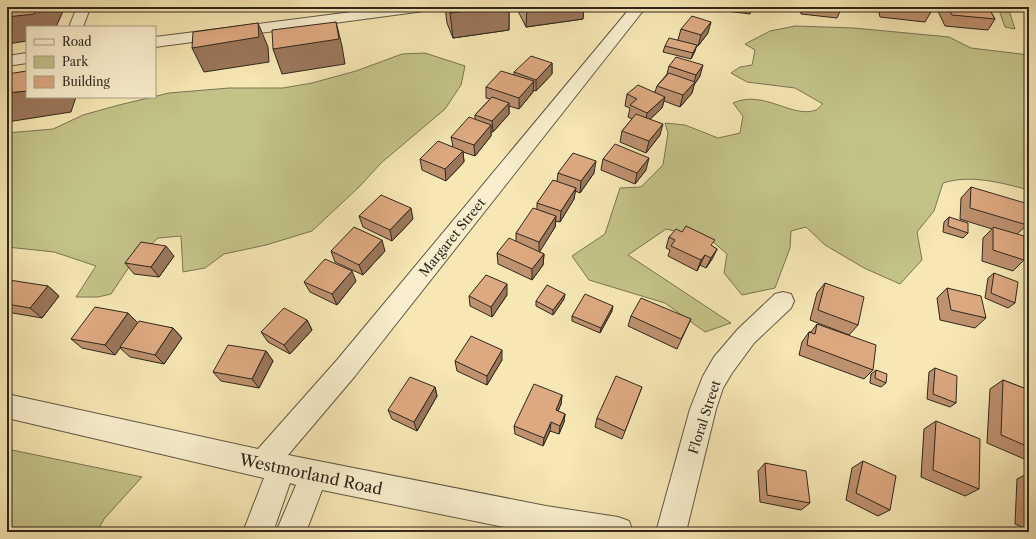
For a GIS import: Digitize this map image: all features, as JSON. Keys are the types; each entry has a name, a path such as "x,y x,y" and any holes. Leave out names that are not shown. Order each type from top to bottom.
{"street":[{"path":"76,26 82,9 87,7"},
{"path":"156,42 424,7"},
{"name":"Margaret Street","path":"272,466 346,368 639,7"},
{"path":"7,61 26,58"},
{"name":"Floral Street","path":"671,532 703,409 712,384 723,365 746,336 783,301"},
{"name":"Westmorland Road","path":"7,406 545,526 618,532"},
{"path":"258,532 272,466"},
{"path":"291,532 314,474"}],"green space":[{"path":"998,7 1008,7 1015,29 1005,27"},
{"path":"795,26 854,28 949,37 971,48 1029,55 1029,190 997,182 975,179 954,180 943,183 934,211 917,232 922,260 900,284 864,268 825,245 806,227 791,231 790,248 775,288 742,295 724,273 727,254 711,240 666,229 628,255 731,323 705,332 665,303 589,280 572,256 605,234 620,188 641,187 663,165 668,133 665,123 685,125 718,138 740,133 743,116 733,103 756,99 797,111 807,112 816,110 823,104 795,88 747,82 731,73 740,67 752,65 755,50 745,44 770,31"},
{"path":"425,53 465,66 461,85 445,109 381,163 360,186 312,231 266,245 224,254 205,268 183,272 181,236 158,238 133,261 111,294 98,297 76,297 96,266 54,252 7,247 7,133 53,129 83,115 148,98 156,98 156,96 169,93 229,88 283,88 312,83 356,71 402,54"},
{"path":"7,449 142,477 104,519 97,532 7,532"}],"building":[{"path":"7,7 38,7 34,14 7,17"},
{"path":"448,7 497,7 450,13"},
{"path":"894,7 930,7 931,12"},
{"path":"948,7 988,7 995,19 952,15"},
{"path":"692,16 711,22 701,35 681,29"},
{"path":"336,22 339,39 273,49 272,30"},
{"path":"258,23 259,37 192,48 193,32"},
{"path":"669,38 697,45 693,53 665,46"},
{"path":"531,56 552,63 536,80 514,72"},
{"path":"676,57 703,65 696,75 669,66"},
{"path":"26,71 26,91 7,93 7,74"},
{"path":"501,71 534,81 519,98 486,87"},
{"path":"669,73 695,82 683,95 657,86"},
{"path":"638,85 665,97 647,113 630,105 637,99 627,94"},
{"path":"492,97 509,103 492,121 475,115"},
{"path":"636,114 663,124 649,141 622,131"},
{"path":"469,117 491,125 474,145 451,137"},
{"path":"438,141 463,151 445,169 420,159"},
{"path":"615,144 649,158 637,173 603,159"},
{"path":"573,153 596,161 581,181 558,173"},
{"path":"553,180 576,188 561,211 537,203"},
{"path":"971,187 1025,203 1027,225 970,208"},
{"path":"381,195 411,208 390,230 359,216"},
{"path":"533,208 556,216 539,242 516,233"},
{"path":"949,217 968,223 968,233 948,226"},
{"path":"686,226 715,240 711,245 717,249 711,258 705,255 701,260 671,246 675,240 669,237 676,229 682,232"},
{"path":"354,227 382,240 359,265 331,251"},
{"path":"993,227 1024,236 1024,260 993,250"},
{"path":"509,238 544,254 532,269 497,253"},
{"path":"141,242 166,246 151,267 125,263"},
{"path":"325,259 352,271 332,294 304,282"},
{"path":"994,273 1018,282 1015,303 991,293"},
{"path":"486,275 507,284 491,307 469,296"},
{"path":"9,280 48,286 30,308 7,304 7,283"},
{"path":"825,283 864,297 858,325 818,310"},
{"path":"547,285 565,294 553,310 536,301"},
{"path":"947,288 981,296 986,318 951,310"},
{"path":"585,294 613,306 601,328 572,316"},
{"path":"641,298 691,319 681,339 631,316"},
{"path":"95,307 128,313 105,345 71,339"},
{"path":"284,308 307,320 284,345 261,332"},
{"path":"139,321 173,328 155,355 120,347"},
{"path":"817,324 876,345 873,370 807,345 809,332 815,334"},
{"path":"471,336 502,350 487,376 455,361"},
{"path":"228,345 266,351 252,379 213,372"},
{"path":"935,368 957,376 956,403 933,394"},
{"path":"876,370 887,374 886,383 875,378"},
{"path":"616,376 642,387 625,431 597,418"},
{"path":"410,377 435,387 414,422 388,410"},
{"path":"1003,380 1029,390 1029,447 1001,435"},
{"path":"534,384 562,395 556,410 565,414 560,426 551,422 544,438 514,426"},
{"path":"936,421 980,439 979,489 933,470"},
{"path":"863,461 896,476 890,510 856,493"},
{"path":"765,463 806,471 810,503 767,495"}]}
